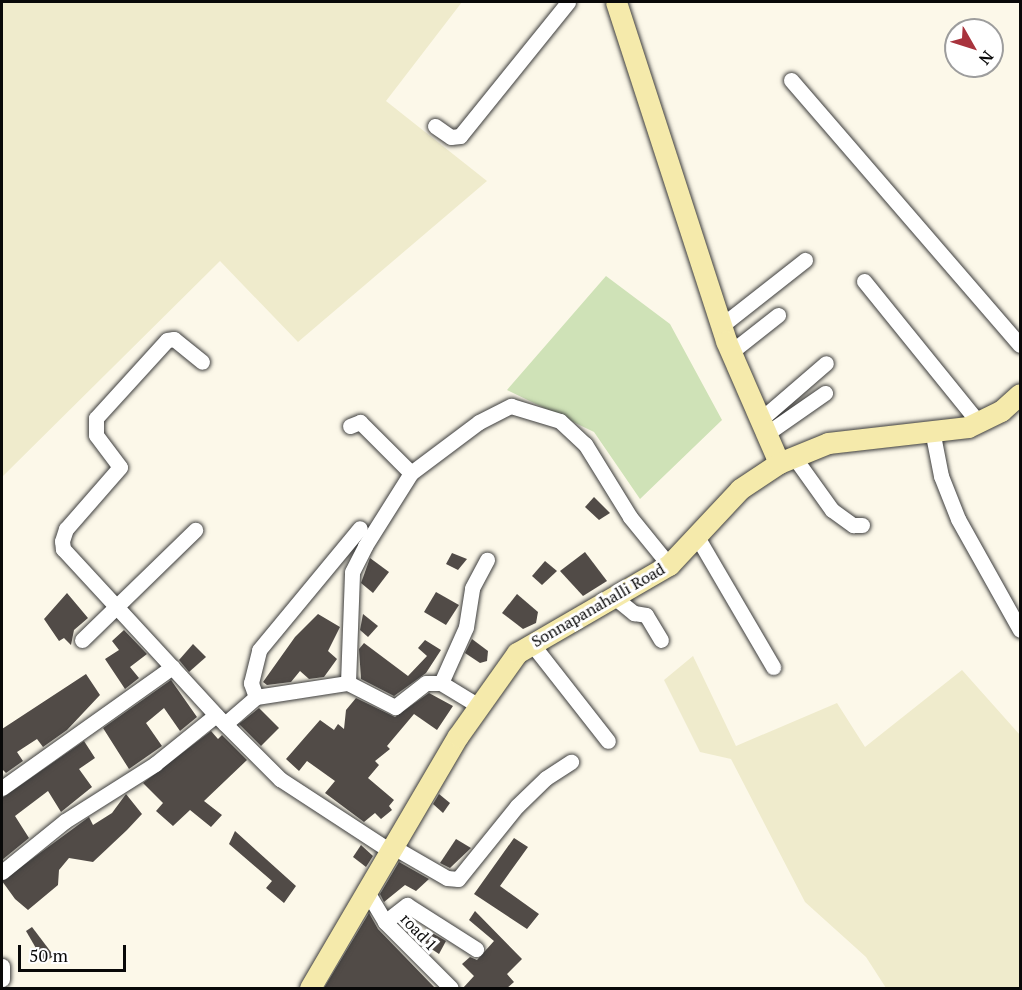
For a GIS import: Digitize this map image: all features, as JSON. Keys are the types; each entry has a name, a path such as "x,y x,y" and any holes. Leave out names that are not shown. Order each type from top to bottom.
{"street":[{"path":"435,126 451,137 460,136 568,2"},
{"path":"616,2 721,326 763,427 786,460 832,510 853,525 862,525"},
{"path":"791,81 1020,345"},
{"path":"721,326 805,260"},
{"path":"864,281 978,422"},
{"path":"731,352 778,315"},
{"path":"202,362 174,339 167,340 93,426 120,467 66,529 63,549 120,606 221,720 280,779 394,850 447,878 458,879 517,806 546,778 571,762"},
{"path":"763,427 826,363"},
{"path":"763,427 825,393"},
{"name":"Sonnapanahalli Road","path":"310,988 369,894 479,706 518,653 669,565 740,489 786,460 828,443 978,422 1020,394"},
{"path":"348,683 352,572 411,473 479,422 512,406 529,408 560,421 585,444 630,517 669,565"},
{"path":"350,426 360,422 411,473"},
{"path":"932,430 941,476 958,519 1020,630"},
{"path":"256,697 250,683 259,650 360,528"},
{"path":"82,640 120,606 195,530"},
{"path":"696,535 772,668"},
{"path":"441,683 466,627 472,588 487,560"},
{"path":"614,597 646,615 661,640"},
{"path":"531,644 608,741"},
{"path":"2,788 172,667"},
{"path":"2,872 65,821 256,697 348,683 395,707 426,683 441,683 479,706"},
{"name":"road 1","path":"369,894 385,922 451,988"},
{"path":"385,922 407,905 476,949"},
{"path":"2,966 2,979"}],"shaded area":[{"path":"2,2 462,2 386,101 487,181 298,342 220,261 2,477"},
{"path":"693,656 736,746 837,703 865,747 962,670 1020,735 1020,988 886,988 866,957 805,902 731,759 700,752 664,680"}],"green space":[{"path":"606,276 670,324 722,420 640,499 594,432 507,390"}],"building":[{"path":"594,497 610,513 599,520 585,507"},
{"path":"585,552 607,581 583,596 560,571"},
{"path":"452,553 467,559 458,570 446,564"},
{"path":"370,558 389,572 373,593 361,583"},
{"path":"545,561 557,571 542,585 532,576"},
{"path":"436,592 459,605 446,625 424,612"},
{"path":"67,593 88,618 74,630 71,645 64,638 59,641 44,619"},
{"path":"517,594 538,612 536,623 523,629 502,613"},
{"path":"318,614 340,627 328,651 337,659 324,677 309,679 300,671 291,682 267,685 263,682 295,637"},
{"path":"363,614 378,626 368,637 360,630"},
{"path":"124,630 147,654 130,667 139,678 125,689 105,659 119,650 112,641"},
{"path":"472,639 488,651 487,661 480,663 465,653"},
{"path":"425,640 441,650 426,673 394,696 361,679 359,649 364,643 408,676 427,656 418,648"},
{"path":"193,644 206,657 189,672 179,660"},
{"path":"86,674 100,695 67,730 43,747 37,739 17,752 23,761 6,773 2,769 2,729"},
{"path":"171,680 197,717 180,731 164,708 146,723 162,746 129,769 103,728"},
{"path":"429,693 453,706 437,730 414,714 387,746 390,749 375,761 379,765 368,778 394,800 389,806 392,810 381,819 375,813 364,822 325,793 335,781 307,761 299,771 286,759 320,720 334,730 338,724 344,729 346,710 356,698 395,717"},
{"path":"259,708 279,728 261,746 239,724"},
{"path":"211,731 218,739 222,735 247,760 204,801 222,815 211,827 190,810 173,826 156,811 163,803 143,783"},
{"path":"84,741 95,758 79,769 92,787 61,812 48,791 15,816 29,838 2,860 2,798"},
{"path":"126,794 142,814 127,830 93,862 69,858 59,870 58,885 28,910 15,899 2,881 89,817 93,825 112,813"},
{"path":"439,794 450,803 443,813 433,804"},
{"path":"235,831 296,886 284,903 266,888 272,881 229,844"},
{"path":"514,838 528,847 500,886 539,914 527,929 474,894"},
{"path":"456,839 471,848 450,868 440,863"},
{"path":"361,845 373,856 366,867 353,857"},
{"path":"399,862 429,879 416,891 405,885 384,902 380,894"},
{"path":"475,911 522,959 507,974 514,982 507,988 463,988 474,976 462,964 470,957 477,960 494,941 469,920"},
{"path":"369,913 378,929 435,988 324,988"},
{"path":"32,927 54,956 44,962 26,931"},
{"path":"427,930 446,941 439,954 418,940"}]}
